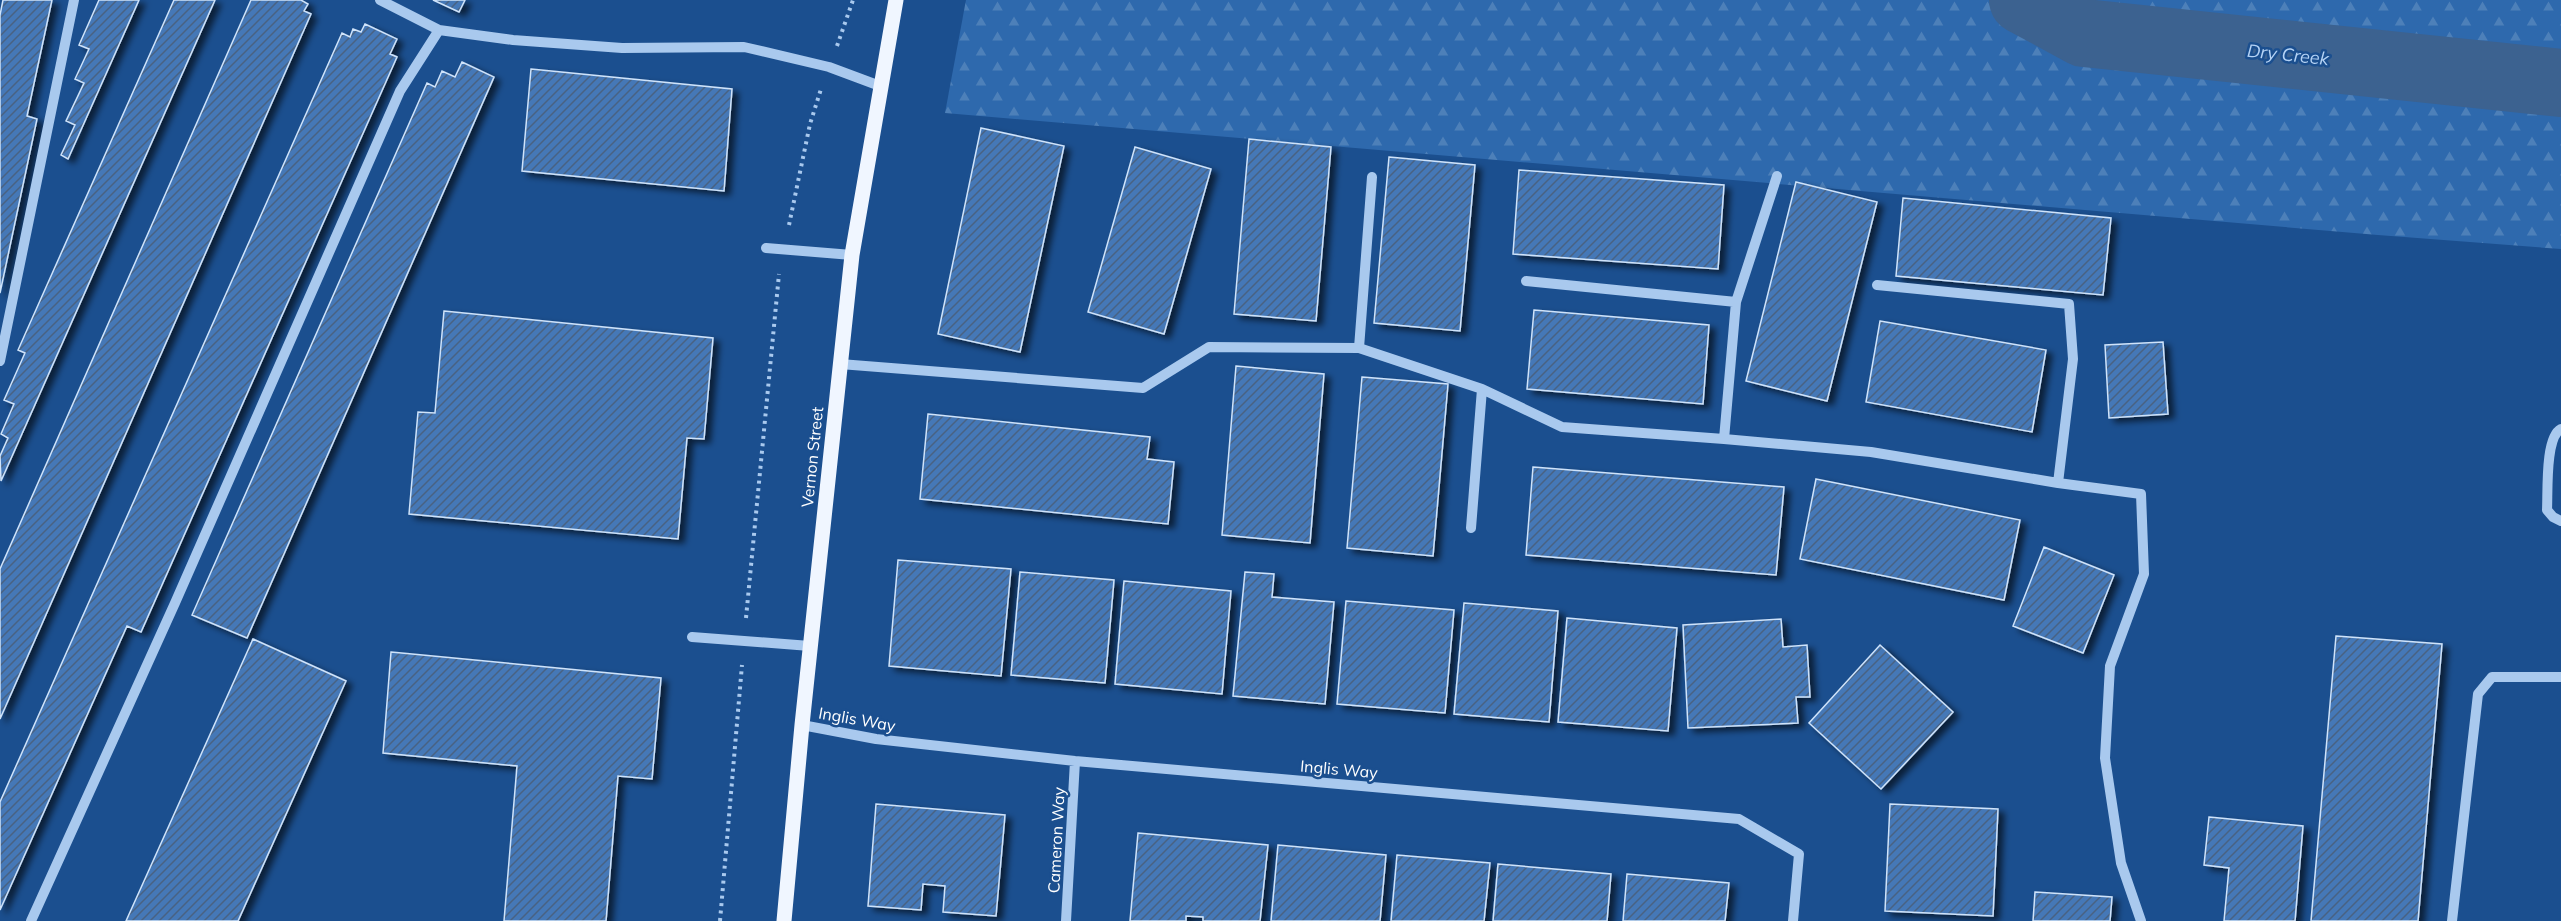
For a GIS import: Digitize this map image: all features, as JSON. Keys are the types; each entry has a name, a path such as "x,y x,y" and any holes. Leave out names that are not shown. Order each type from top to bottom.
{"main road":[{"name":"Vernon Street","path":"784,921 810,646 852,255 896,0"}],"street":[{"path":"0,361 74,0"},
{"path":"380,0 439,30 513,40 622,48 744,47 829,67 880,86"},
{"path":"32,921 175,603 400,91 439,30"},
{"path":"1724,439 1736,302 1777,176"},
{"path":"1359,348 1372,177"},
{"path":"766,248 852,255"},
{"path":"1526,280 1736,302"},
{"path":"1877,285 2069,304 2073,359 2058,483"},
{"path":"840,364 1143,388 1209,347 1359,348 1482,389 1562,427 1871,452 2058,483 2142,494 2144,574 2110,666 2105,758 2121,863 2141,921"},
{"path":"1471,528 1482,389"},
{"path":"2561,429 2551,441 2547,510 2561,521"},
{"path":"692,637 810,646"},
{"path":"2452,921 2478,694 2492,677 2561,677"},
{"name":"Inglis Way","path":"802,725 876,739 1075,761 1739,819 1799,854 1793,921"},
{"name":"Cameron Way","path":"1066,921 1075,761"}],"path":[{"path":"720,921 770,349 783,249 810,124 853,0"}],"green space":[{"path":"966,0 2561,0 2561,249 945,113"}],"building":[{"path":"3,0 52,0 27,116 37,119 0,293 0,15"},
{"path":"99,0 139,0 68,159 61,155 75,125 66,121 84,83 75,79 89,49 79,45"},
{"path":"174,0 215,0 1,481 0,456 8,438 1,434 14,404 4,400 25,353 18,350"},
{"path":"251,0 301,0 308,4 304,11 311,14 0,719 0,569"},
{"path":"433,0 465,0 459,12"},
{"path":"365,24 397,39 390,54 397,57 141,632 127,626 0,910 0,802 342,33 350,37 353,29 361,32"},
{"path":"462,62 494,77 247,638 192,615 427,83 435,87 442,71 455,77"},
{"path":"531,69 732,89 724,191 522,171"},
{"path":"981,128 1064,146 1020,352 938,334"},
{"path":"1249,139 1331,147 1316,321 1234,314"},
{"path":"1135,147 1211,169 1164,334 1088,312"},
{"path":"1389,157 1475,165 1460,331 1374,323"},
{"path":"1519,170 1724,185 1718,269 1513,254"},
{"path":"1796,182 1877,202 1827,401 1746,381"},
{"path":"1903,198 2111,218 2103,295 1896,276"},
{"path":"1534,310 1709,325 1703,404 1527,389"},
{"path":"444,311 713,338 704,439 687,438 678,539 409,514 418,412 435,413"},
{"path":"1880,321 2046,350 2032,432 1866,402"},
{"path":"2163,342 2168,414 2109,418 2105,345"},
{"path":"1236,366 1324,374 1310,543 1222,535"},
{"path":"1362,377 1448,384 1433,556 1347,548"},
{"path":"928,414 1150,437 1147,459 1174,462 1168,524 920,499"},
{"path":"1533,467 1784,487 1776,575 1526,555"},
{"path":"1816,479 2020,520 2004,600 1800,559"},
{"path":"2044,547 2114,575 2083,653 2013,626"},
{"path":"898,560 1011,569 1001,676 889,666"},
{"path":"1020,572 1114,580 1105,683 1011,675"},
{"path":"1245,572 1274,574 1272,597 1334,602 1325,704 1233,696"},
{"path":"1124,581 1231,591 1222,694 1115,684"},
{"path":"1346,601 1454,610 1445,713 1337,704"},
{"path":"1464,603 1558,611 1549,722 1454,714"},
{"path":"1567,618 1677,628 1668,731 1558,722"},
{"path":"1781,619 1783,647 1807,645 1810,697 1796,697 1798,723 1688,728 1683,625"},
{"path":"2336,636 2442,644 2418,921 2311,921"},
{"path":"253,639 346,681 238,921 126,921"},
{"path":"1880,645 1953,712 1881,789 1809,723"},
{"path":"391,652 661,678 652,779 618,776 606,921 504,921 517,766 383,753"},
{"path":"876,804 1005,815 996,916 943,912 945,886 923,884 921,910 868,906"},
{"path":"1890,804 1998,809 1993,916 1885,911"},
{"path":"2209,817 2303,826 2295,921 2224,921 2229,868 2204,865"},
{"path":"1138,833 1268,845 1260,921 1203,921 1203,917 1186,916 1186,921 1130,921"},
{"path":"1278,845 1386,855 1380,921 1271,921"},
{"path":"1397,855 1490,863 1484,921 1391,921"},
{"path":"1498,864 1611,874 1607,921 1493,921"},
{"path":"1627,874 1729,883 1725,921 1623,921"},
{"path":"2035,892 2112,897 2110,921 2033,921"}],"waterway":[{"name":"Dry Creek","path":"2023,0 2084,33 2561,83"}]}
